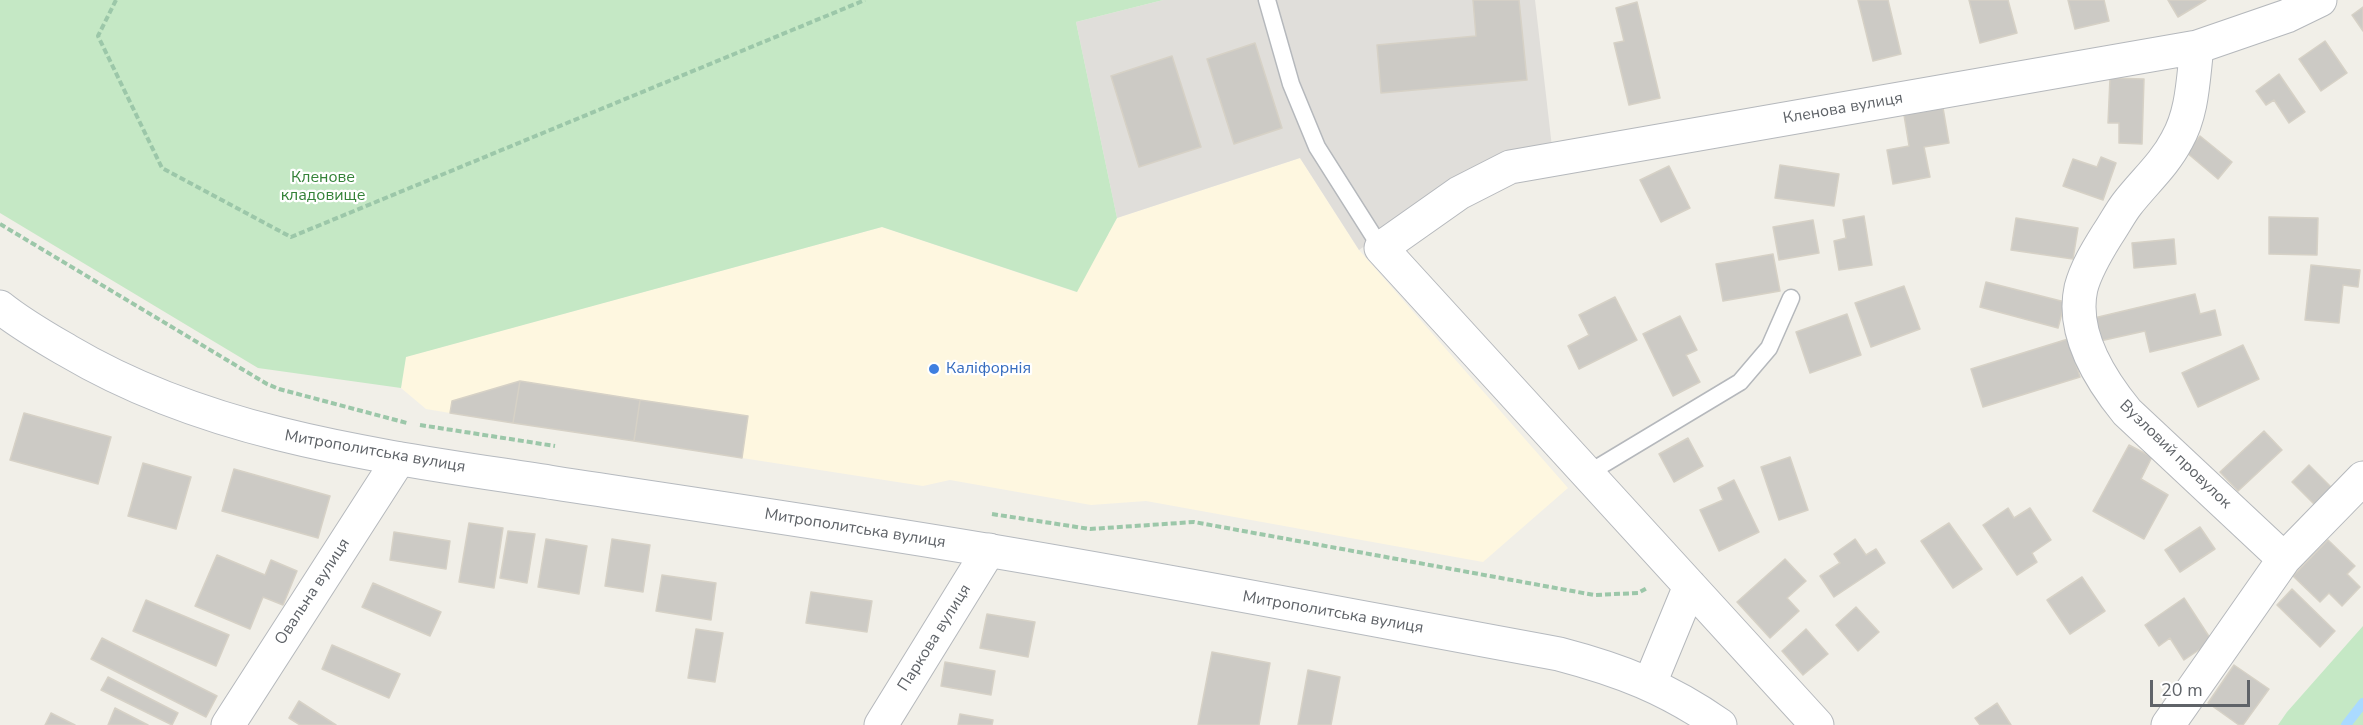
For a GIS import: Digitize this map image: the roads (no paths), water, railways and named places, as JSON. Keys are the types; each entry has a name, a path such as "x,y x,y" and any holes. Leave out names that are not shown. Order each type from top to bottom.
{"street":[{"name":"Кленова вулиця","path":"1381,248 1459,193 1510,167 2197,47 2288,16 2320,0"},
{"name":"Вузловий провулок","path":"2197,47 2189,108 2179,138 2160,168 2126,205 2093,258 2081,288 2080,319 2089,352 2105,386 2127,412 2284,559"},
{"path":"1381,248 1817,725"},
{"name":"Митрополитська вулиця","path":"0,307 16,320 79,357 140,389 211,415 276,434 399,459 989,550 1559,654 1605,665 1650,683 1693,706 1720,725"},
{"name":"Овальна вулиця","path":"228,725 399,459"},
{"path":"2168,725 2284,559 2363,478"},
{"name":"Паркова вулиця","path":"881,725 989,550"},
{"path":"1650,683 1683,578"}],"lane":[{"path":"1267,0 1291,84 1317,147 1381,248"},
{"path":"1587,474 1740,382 1769,348 1791,298"}],"waterway":[{"path":"2346,725 2363,703"}],"place":[{"name":"Каліфорнія","path":"934,369"}],"park label":[{"name":"Кленове кладовище","path":"323,187"}]}
